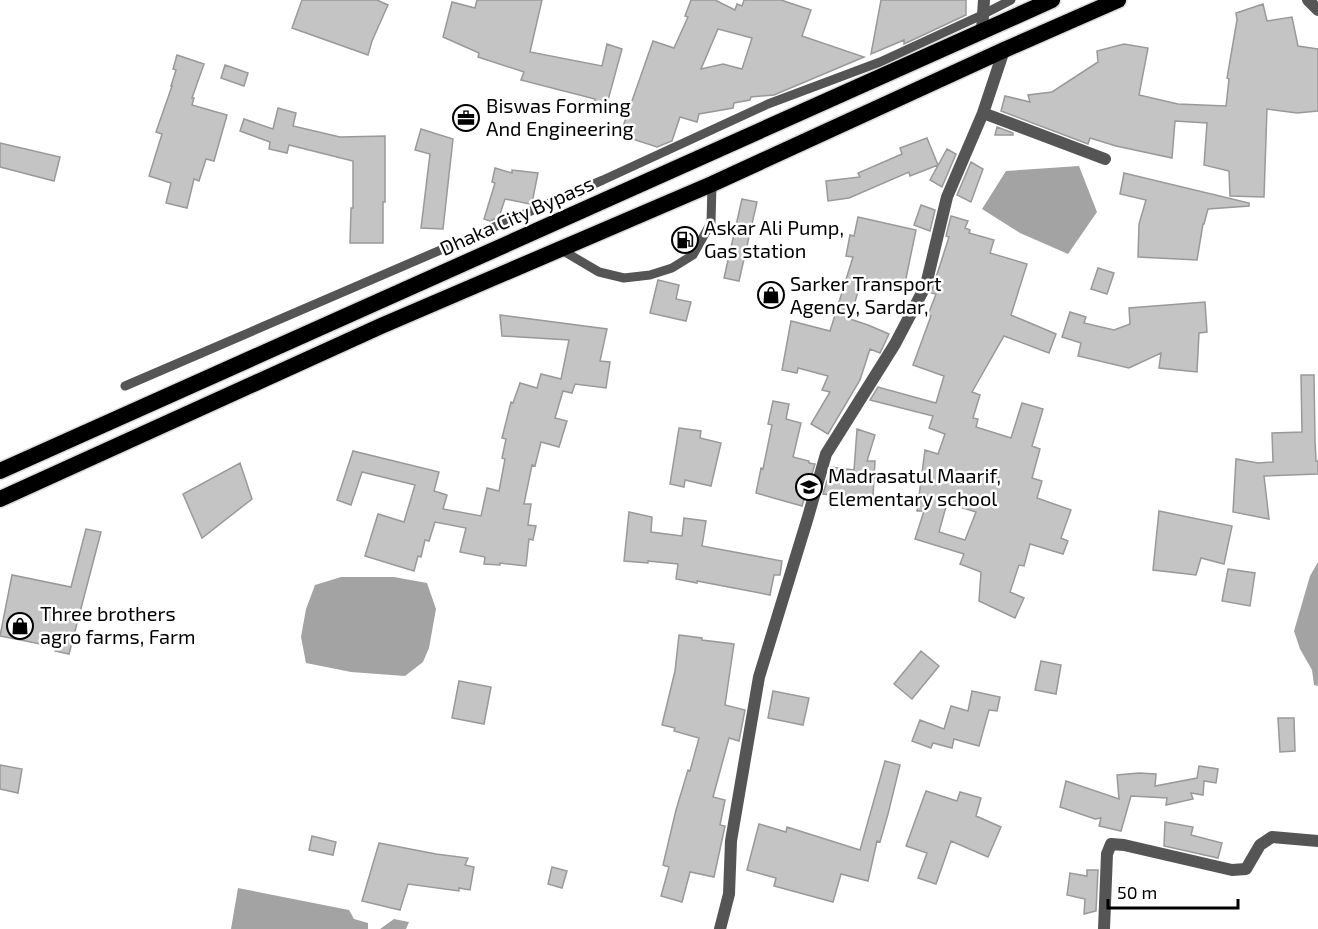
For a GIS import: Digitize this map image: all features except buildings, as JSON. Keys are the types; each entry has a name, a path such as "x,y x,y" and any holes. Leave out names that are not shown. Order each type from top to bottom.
{"highway":[{"name":"Dhaka City Bypass","path":"0,471 982,23 1052,0"},
{"path":"0,499 381,326 712,184 1118,0"}],"street":[{"path":"982,23 984,0"},
{"path":"1308,0 1318,10"},
{"path":"720,929 729,894 731,841 759,677 826,454 895,344 926,285 947,197 983,113 1004,50"},
{"path":"983,113 1105,159"},
{"path":"1104,929 1107,854 1111,844 1232,870 1246,869 1260,845 1272,837 1318,841"}],"lane":[{"path":"125,386 603,180 768,104 982,23 1011,0"},
{"path":"560,249 599,272 624,278 650,275 672,268 693,255 711,223 712,184"}],"shaded area":[{"path":"1079,166 1097,212 1068,254 1020,233 982,209 1006,171"},
{"path":"1318,562 1318,686 1314,685 1312,670 1300,649 1294,631 1310,576"},
{"path":"341,577 394,577 427,583 436,609 429,648 423,662 405,676 351,672 306,663 301,637 306,609 315,585"},
{"path":"238,888 349,910 354,919 368,923 368,929 231,929"},
{"path":"394,919 409,922 406,929 380,929"}],"place":[{"name":"Biswas Forming And Engineering","path":"466,118"},
{"name":"Askar Ali Pump, Gas station","path":"685,240"},
{"name":"Sarker Transport Agency, Sardar,","path":"771,295"},
{"name":"Madrasatul Maarif, Elementary school","path":"809,487"},
{"name":"Three brothers agro farms, Farm","path":"20,626"}]}
